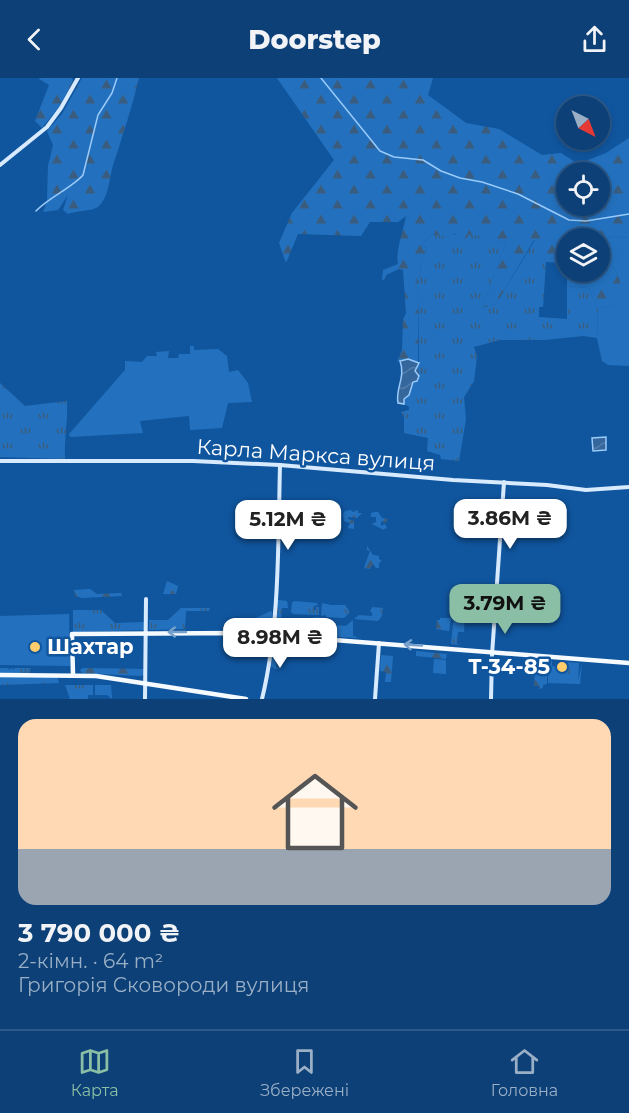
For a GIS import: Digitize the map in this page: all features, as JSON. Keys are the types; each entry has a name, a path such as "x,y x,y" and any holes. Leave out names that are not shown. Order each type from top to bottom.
{"main road":[{"path":"73,675 72,634 146,632 272,635 629,663"},
{"path":"0,675 96,676 246,699"}],"street":[{"path":"0,165 47,127 78,78"},
{"name":"Карла Маркса вулиця","path":"0,461 193,461 280,465 586,490 629,487"},
{"path":"262,699 269,669 272,635 280,465"},
{"path":"491,699 492,652 504,482"},
{"path":"145,699 146,599"},
{"path":"375,699 380,643"}],"green space":[{"path":"38,78 72,78 73,82 59,107 42,128 35,121 49,85"},
{"path":"82,78 139,78 103,202 92,209 68,214 63,210 68,195 58,210 43,212 47,200 48,166 53,145 47,131 62,114"},
{"path":"277,78 433,78 428,95 466,123 499,129 542,155 561,153 575,162 556,162 556,216 610,216 610,162 583,162 606,153 629,138 629,238 610,236 610,228 556,228 556,262 546,262 534,240 496,304 482,308 506,242 470,234 464,241 456,234 446,237 432,234 421,245 427,248 420,263 421,275 416,279 418,362 408,359 397,362 402,350 403,320 406,313 403,270 399,269 386,275 382,280 383,270 398,264 399,247 406,216 398,222 370,222 361,236 298,234 286,263 279,243 292,213 334,160"},
{"path":"432,234 472,234 506,242 482,308 496,304 535,240 546,262 543,307 539,307 539,317 567,319 567,286 588,288 598,308 597,338 583,336 545,340 500,340 474,347 477,356 474,381 464,397 466,419 459,461 441,459 440,455 427,451 428,438 404,433 404,417 401,412 409,410 409,407 404,404 404,399 409,395 411,386 418,376 415,371 419,363 416,279 421,275 420,263 427,248 421,245"},
{"path":"610,236 629,238 629,366 608,365 602,361 597,338 598,308 616,305 620,297 620,283 611,264"},
{"path":"610,263 621,283 621,290 617,305 598,308 588,288 567,286 567,282 610,282"},
{"path":"190,346 194,346 194,350 218,349 227,356 229,372 238,370 248,383 252,402 228,403 222,428 190,430 189,416 140,421 143,433 70,437 69,434 125,370 125,361 142,362 147,356 157,356 156,352 169,351 168,358 178,358 179,354 190,354"},
{"path":"0,383 25,406 67,401 65,459 0,457"},
{"path":"351,510 353,512 358,510 358,513 362,513 357,518 348,517 354,521 354,529 348,528 350,523 344,521 343,514"},
{"path":"378,512 382,518 388,519 386,523 381,521 381,526 385,524 387,528 384,530 372,524 376,522 376,517 371,517 371,513"},
{"path":"367,546 373,555 379,556 382,561 379,563 379,568 373,564 370,569 364,568 370,551 367,550"},
{"path":"167,581 178,586 176,594 163,594"},
{"path":"90,589 97,594 121,593 122,596 82,598 75,596 74,590"},
{"path":"276,601 287,601 288,608 282,608 281,620 315,623 313,619 315,617 325,618 324,624 346,626 353,620 353,636 357,638 275,633"},
{"path":"294,601 317,603 314,610 319,607 319,615 293,614 291,612"},
{"path":"322,603 345,605 350,612 344,618 321,616"},
{"path":"372,607 383,608 382,616 378,621 354,619 359,615 372,616 370,612"},
{"path":"181,608 210,608 209,611 186,611 185,629 149,630 149,620 168,620"},
{"path":"73,610 101,610 115,623 144,622 144,630 73,632"},
{"path":"271,611 272,624 249,621"},
{"name":"Шахтар","path":"69,614 70,666 0,665 0,616"},
{"path":"454,614 465,614 464,632 458,632 457,644 460,645 451,644"},
{"path":"451,618 449,631 436,629 437,620"},
{"path":"277,637 306,639 313,646 300,647 298,655 277,656 276,667 281,668 275,669 271,666 273,640"},
{"path":"416,651 447,654 446,659 416,656"},
{"path":"381,655 393,656 391,682 385,682 386,672 380,671"},
{"path":"434,659 446,660 446,674 433,673"},
{"path":"548,660 552,661 552,666 563,668 564,662 579,663 578,681 582,663 580,684 548,683"},
{"path":"538,662 547,663 547,684 539,689 539,686 534,686"},
{"path":"0,668 14,670 14,668 30,668 28,670 31,670 30,673 0,673"},
{"path":"83,668 144,669 144,675 82,673 80,670"},
{"path":"0,676 57,676 59,683 0,685"},
{"path":"65,685 93,685 93,695 88,695 88,699 70,699"},
{"path":"95,685 111,685 112,699 107,695 95,695"}],"water":[{"path":"408,359 419,363 415,371 419,376 417,381 413,382 409,395 404,399 404,404 398,403 397,398 402,372 400,361"},
{"path":"606,437 606,450 593,451 592,438"}],"waterway":[{"path":"36,211 83,175 98,115 112,93 117,78"},
{"path":"321,78 380,151 394,157 423,160 441,171 460,178 482,182 518,194 569,220 586,221 629,214"}],"place":[{"name":"Шахтар","path":"35,647"},
{"name":"Т-34-85","path":"562,667"}]}
